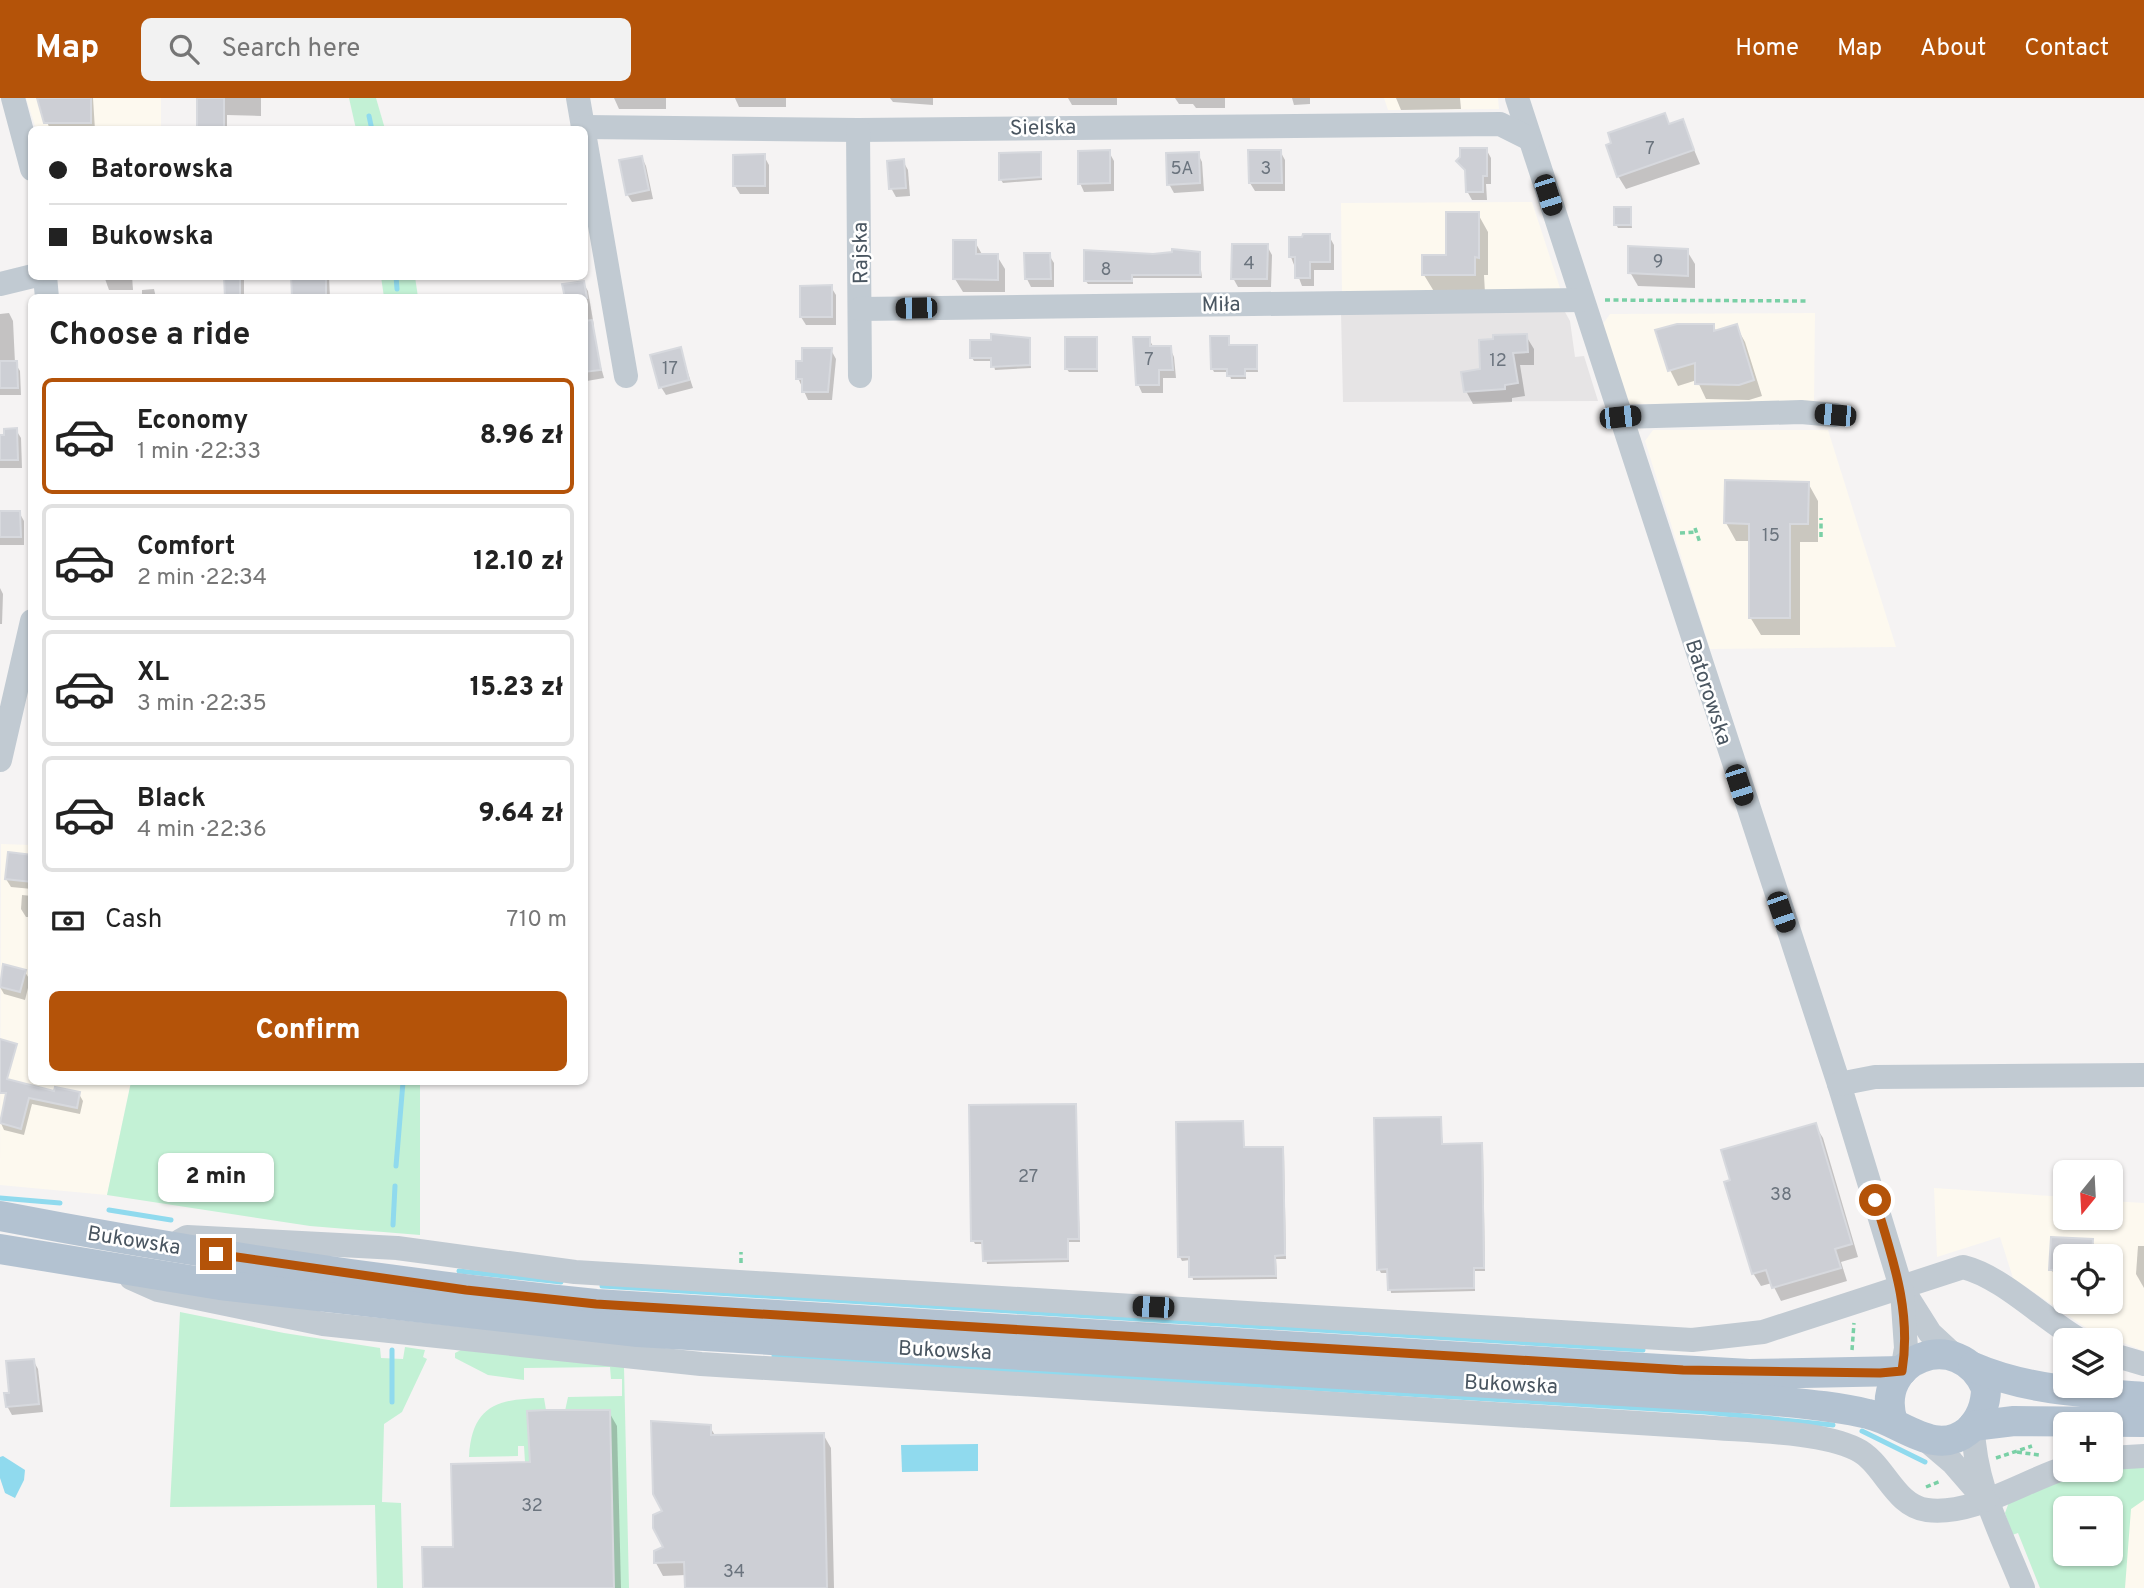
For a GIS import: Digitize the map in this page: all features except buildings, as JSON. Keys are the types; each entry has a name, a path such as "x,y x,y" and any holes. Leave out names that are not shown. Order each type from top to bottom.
{"main road":[{"name":"Bukowska","path":"0,1216 169,1247 441,1286 596,1304 1661,1369 1810,1374 1902,1371"},
{"name":"Bukowska","path":"0,1249 103,1268 408,1308 625,1331 1755,1399 1864,1413 1893,1422"},
{"path":"1965,1362 1986,1388 1982,1410 1973,1426 1954,1439 1925,1439 1893,1422 1889,1402 1902,1371 1926,1355 1944,1354 2024,1384 2144,1397"},
{"path":"1973,1426 2014,1421 2053,1422"},
{"path":"2123,1422 2144,1422"}],"street":[{"path":"13,98 11,133 28,162"},
{"path":"578,98 585,126"},
{"path":"1500,124 1518,99"},
{"name":"Batorowska","path":"1518,99 1839,1084 1901,1287 1906,1348 1902,1371"},
{"name":"Sielska","path":"588,127 858,130 1500,124 1530,139"},
{"name":"Rajska","path":"858,130 860,376"},
{"path":"588,145 626,376"},
{"path":"0,284 28,277"},
{"name":"Miła","path":"860,309 1582,300"},
{"path":"1620,417 1801,412 1835,415"},
{"path":"0,760 28,638"},
{"path":"1839,1084 1875,1077 2144,1074"},
{"path":"169,1247 187,1237 339,1243 575,1272 1692,1340 1763,1332 1950,1269 1963,1267 1978,1271 2062,1328"},
{"path":"0,1260 6,1264 67,1275 103,1268 158,1290 323,1324 701,1364 1702,1427 1829,1440 1844,1443 1871,1459 1905,1500 1919,1508 1944,1509 1985,1500 2053,1473"},
{"name":"Batorowska","path":"1901,1287 1930,1333 1965,1362"},
{"path":"2123,1358 2144,1364"},
{"path":"1973,1426 1975,1454 1985,1500 2022,1588"},
{"path":"2123,1433 2144,1434"},
{"path":"1925,1439 1952,1462 1985,1500"},
{"path":"2123,1457 2144,1456"}],"path":[{"path":"1582,300 1806,301"},
{"path":"1821,518 1821,537"},
{"path":"1695,528 1700,543"},
{"path":"1852,1355 1854,1311"},
{"path":"1985,1461 2017,1452"},
{"path":"1922,1489 1943,1480"}],"shaded area":[{"path":"26,98 161,98 161,126 35,126"},
{"path":"1384,98 1498,98 1499,109 1388,110"},
{"path":"1532,202 1561,291 1342,292 1341,203"},
{"path":"1341,312 1565,312 1570,321 1575,357 1584,356 1598,401 1343,402"},
{"path":"1815,313 1814,403 1628,404 1603,324 1610,314"},
{"path":"1653,430 1828,430 1896,647 1710,649 1645,441"},
{"path":"1,844 28,845 28,1085 130,1085 107,1195 0,1185"},
{"path":"1934,1188 2053,1196 2053,1230 2123,1230 2123,1202 2144,1203 2144,1351 2123,1343 2123,1328 2087,1328 2066,1314 2123,1314 2123,1244 2053,1244 2053,1305 2013,1278 2000,1237 1937,1257"},
{"path":"2144,1484 2144,1588 2106,1588 2109,1566 2123,1566 2123,1499"}],"green space":[{"path":"349,98 376,98 384,126 355,126"},
{"path":"381,280 415,280 418,294 384,294"},
{"path":"130,1085 420,1085 420,1235 310,1226 107,1195"},
{"path":"180,1312 284,1333 380,1348 381,1358 403,1359 405,1347 425,1350 423,1357 427,1359 402,1412 384,1424 382,1502 401,1503 403,1588 377,1588 375,1505 170,1507"},
{"path":"461,1350 624,1367 629,1588 614,1588 610,1411 565,1411 568,1397 622,1396 622,1379 611,1379 610,1367 524,1368 524,1380 488,1375 455,1358 455,1353"},
{"path":"544,1398 546,1410 527,1411 530,1462 525,1462 524,1446 518,1446 518,1456 469,1457 471,1439 482,1415 501,1403"},
{"path":"2144,1462 2144,1500 2131,1509 2125,1588 2040,1588 2018,1533 2012,1535 2005,1513 2009,1502 2022,1493 2053,1481 2123,1482 2123,1467"}],"water":[{"path":"978,1444 978,1471 902,1472 901,1445"},
{"path":"3,1456 25,1470 24,1480 15,1498 5,1493 0,1478 0,1457"}],"waterway":[{"path":"369,116 371,126"},
{"path":"396,280 397,289"},
{"path":"396,1166 403,1085"},
{"path":"393,1225 395,1186"},
{"path":"0,1198 60,1203"},
{"path":"109,1210 171,1220"},
{"path":"459,1271 561,1282"},
{"path":"602,1286 1643,1350"},
{"path":"392,1350 392,1402"},
{"path":"774,1356 1705,1412 1833,1425"},
{"path":"1862,1431 1925,1462"}],"route":[{"path":"216,1254 466,1290 691,1311 1749,1374 1902,1371 1906,1339 1901,1287 1875,1200"}]}
